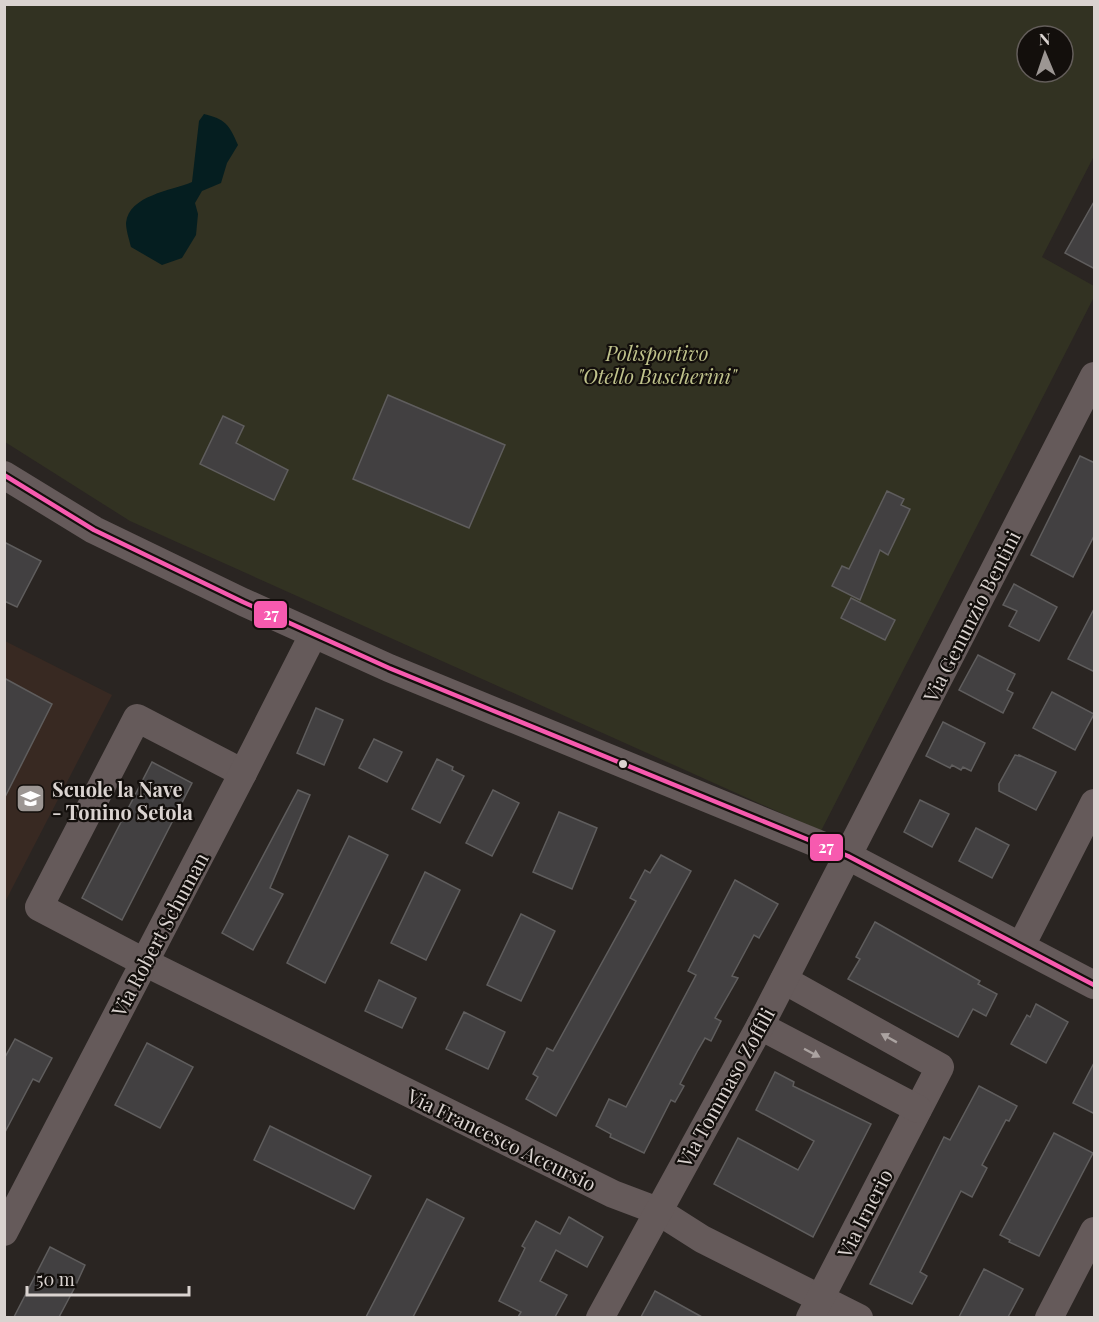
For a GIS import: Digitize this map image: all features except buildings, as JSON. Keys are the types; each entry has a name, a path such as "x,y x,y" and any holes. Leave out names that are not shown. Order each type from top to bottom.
{"street":[{"name":"Via Genunzio Bentini","path":"848,856 1095,375"},
{"path":"4,475 94,530 313,635 848,856 1095,985"},
{"name":"Via Robert Schuman","path":"4,1232 313,635"},
{"name":"Via Francesco Accursio","path":"243,773 137,718 39,907 144,962 613,1194 658,1211 815,1308 859,1317"},
{"path":"1021,946 1095,803"},
{"name":"Via Tommaso Zoffili","path":"600,1317 760,1026 848,856"},
{"name":"Via Irnerio","path":"784,980 940,1067 815,1308"},
{"path":"760,1026 918,1109"},
{"path":"1049,1317 1095,1231"}],"shaded area":[{"name":"Scuole la Nave - Tonino Setola","path":"5,641 112,695 5,902"}],"green space":[{"name":"Polisportivo \"Otello Buscherini\"","path":"4,5 1094,5 1094,156 1042,257 1094,286 1094,297 821,831 130,521 5,442"}],"water":[{"path":"204,114 222,120 232,132 238,145 227,163 221,183 202,191 195,203 198,214 196,235 182,258 162,265 131,247 126,223 129,214 143,200 192,182 199,121"}],"transit line":[{"name":"27","path":"4,475 94,530 243,602 389,668 848,856 1094,985"}],"place":[{"name":"Scuole la Nave - Tonino Setola","path":"31,799"}]}
